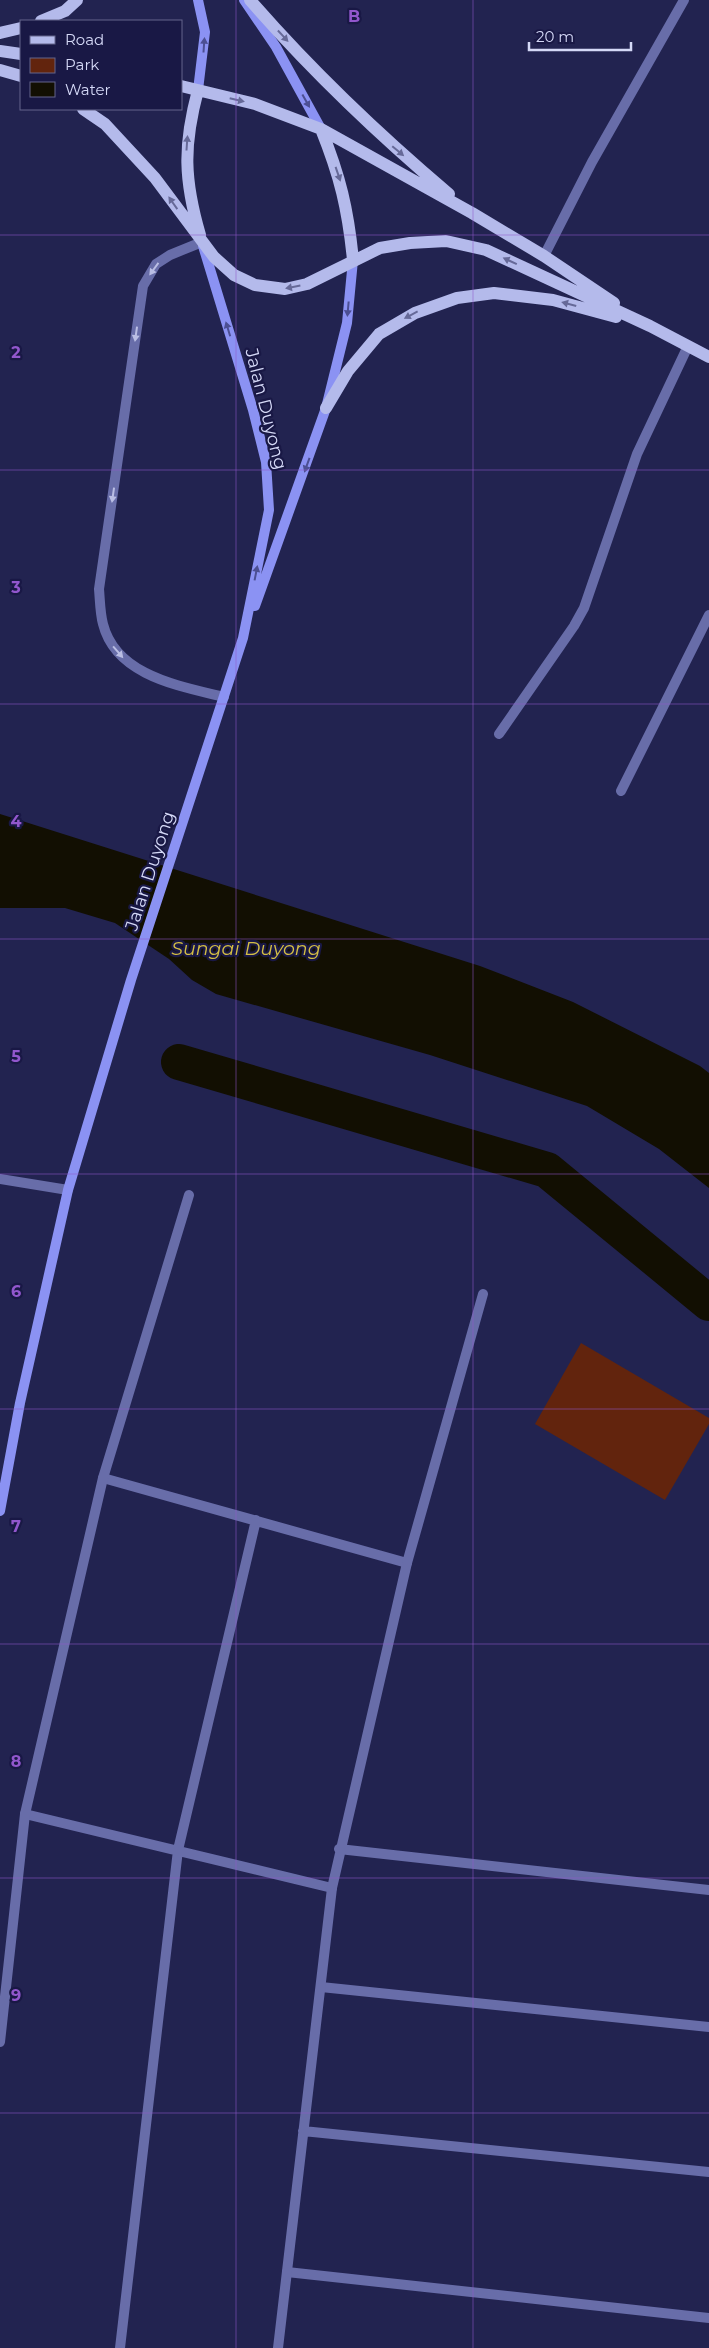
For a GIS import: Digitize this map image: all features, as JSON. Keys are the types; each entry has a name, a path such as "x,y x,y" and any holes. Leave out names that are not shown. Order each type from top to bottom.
{"main road":[{"path":"43,20 65,11 77,0"},
{"path":"198,0 205,32 198,90 188,135 186,162 190,200 202,242"},
{"path":"243,638 326,408 347,323 353,260 349,216 345,198 321,129 276,47 244,0"},
{"path":"250,0 280,35 385,140 472,213"},
{"path":"0,33 20,28"},
{"path":"0,51 20,54"},
{"path":"0,70 20,76"},
{"path":"182,86 255,104 321,129 472,213 544,256 650,326"},
{"path":"84,110 105,124 155,178 214,257 234,275 254,286 285,288 307,284 380,248 410,243 446,241 486,250 650,326 709,357"},
{"name":"Jalan Duyong","path":"0,1511 20,1403 68,1190 131,980 243,638 269,510 266,462 253,410 202,242"},
{"path":"326,408 348,371 379,334 415,313 457,298 494,293 553,300 650,326"}],"street":[{"path":"544,256 592,162 684,0"},
{"path":"202,242 170,255 156,264 143,286 99,589 103,624 115,650 135,669 179,686 224,697"},
{"path":"499,734 574,626 584,608 637,454 688,346"},
{"path":"621,791 709,615"},
{"path":"0,1179 68,1190"},
{"path":"0,2042 25,1814 103,1478 189,1195"},
{"path":"278,2348 332,1888 407,1563 483,1294"},
{"path":"103,1478 407,1563"},
{"path":"120,2348 178,1850 256,1520"},
{"path":"25,1814 332,1888"},
{"path":"340,1849 709,1890"},
{"path":"321,1987 709,2027"},
{"path":"304,2131 709,2172"},
{"path":"287,2272 709,2318"}],"green space":[{"path":"581,1343 709,1418 709,1424 665,1500 535,1424"}],"water":[{"name":"Sungai Duyong","path":"0,814 480,966 573,1002 700,1066 709,1073 709,1188 659,1149 587,1106 430,1055 216,994 192,980 169,959 115,923 65,908 0,908"}],"waterway":[{"path":"179,1062 547,1170 709,1303"}]}
